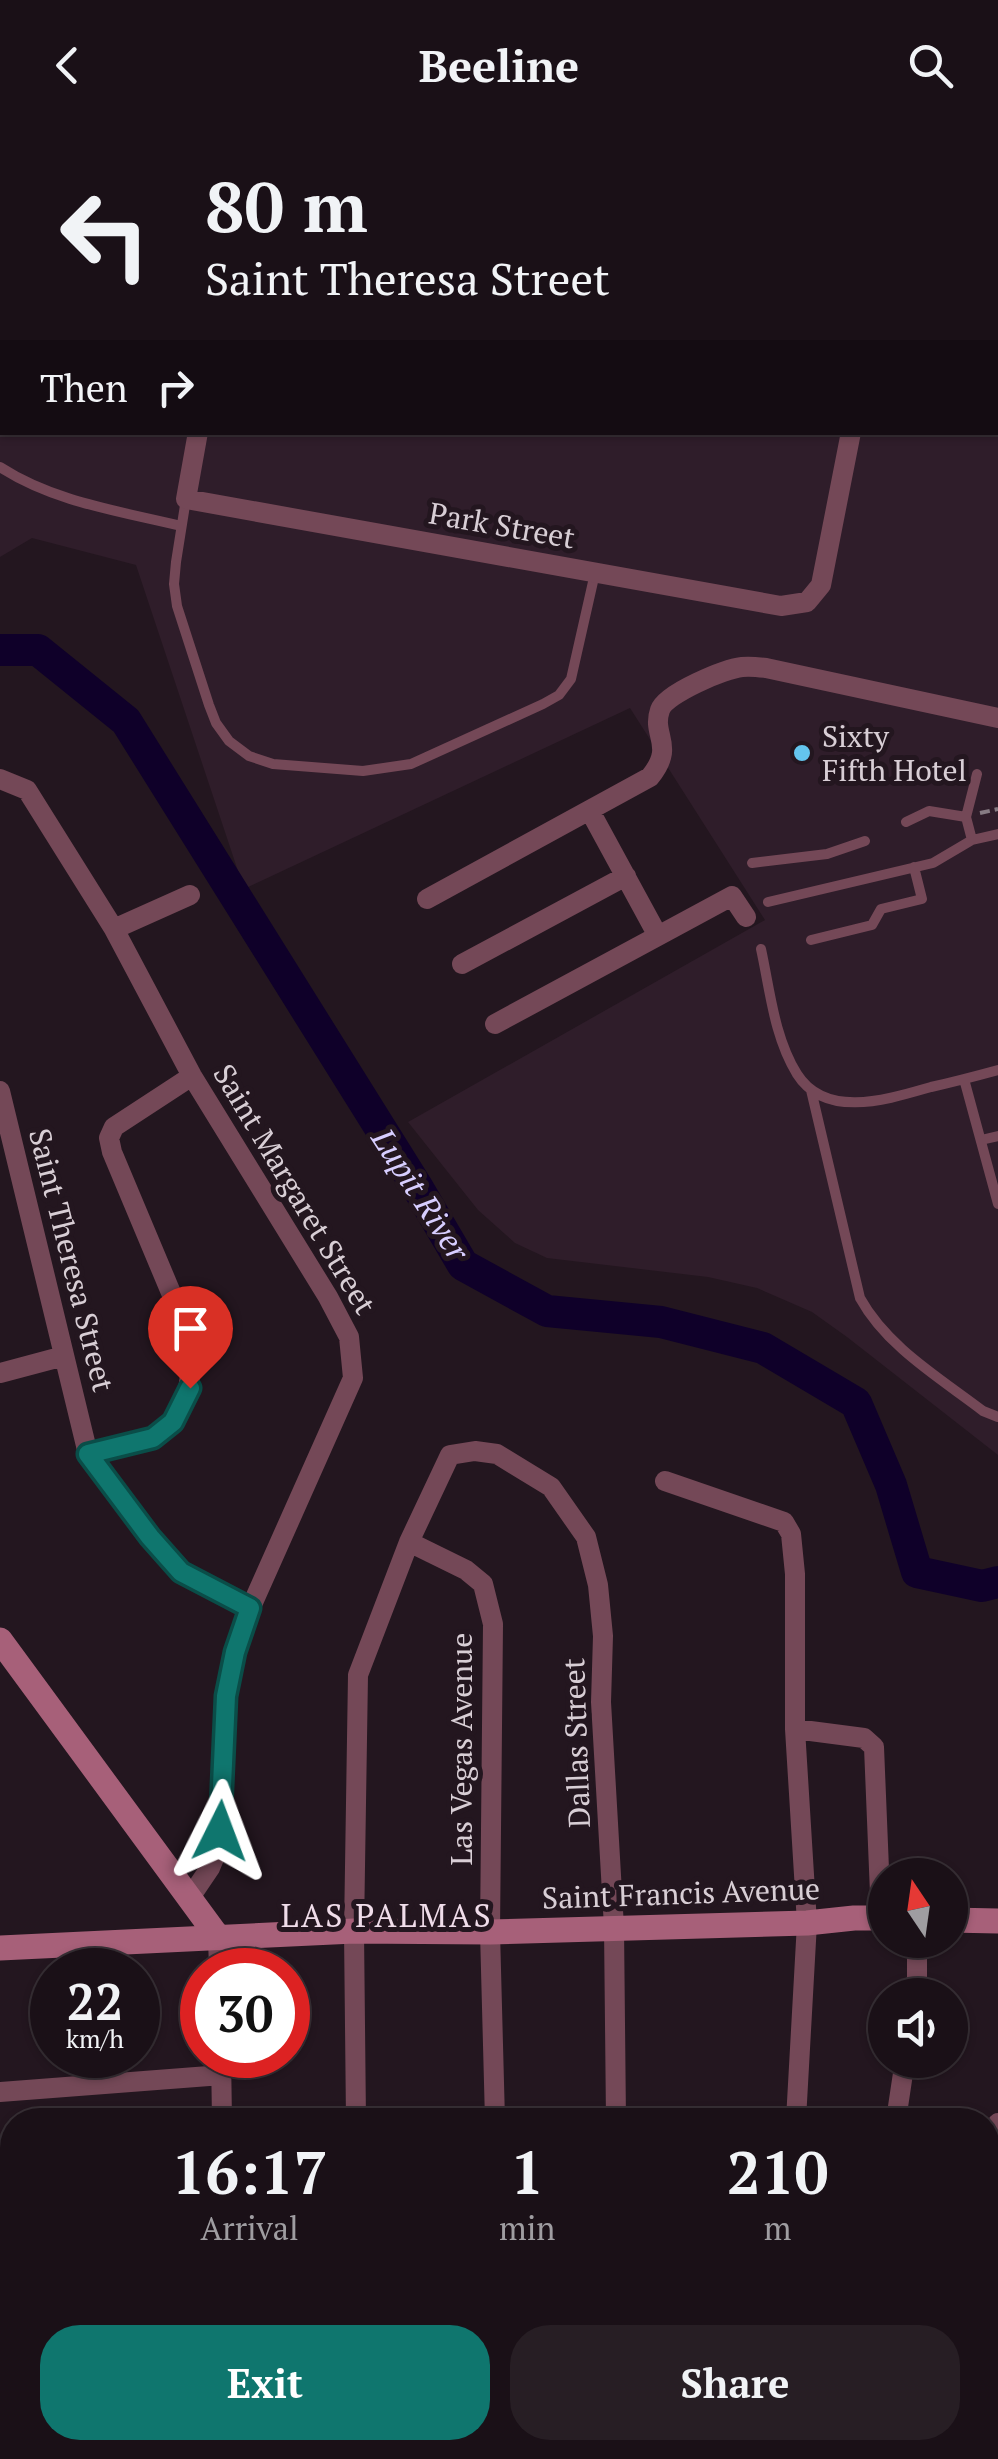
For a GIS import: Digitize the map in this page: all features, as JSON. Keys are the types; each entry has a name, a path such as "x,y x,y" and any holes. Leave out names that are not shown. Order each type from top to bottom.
{"street":[{"path":"186,499 197,435"},
{"name":"Park Street","path":"186,499 781,606 808,602 821,585 850,435"},
{"path":"427,898 650,777 663,752 660,708 670,696 738,667 766,668 998,718"},
{"name":"Saint Margaret Street","path":"0,779 27,790 114,929 192,1076 328,1296 349,1337 353,1378 250,1608 235,1652 226,1696 218,1852 190,1899"},
{"path":"590,811 658,936"},
{"path":"462,964 626,876"},
{"path":"114,929 190,895"},
{"path":"495,1024 732,896 746,917"},
{"path":"88,1454 153,1438 173,1422 190,1388 190,1338 109,1138 114,1126 192,1076"},
{"name":"Saint Theresa Street","path":"0,1091 88,1454 181,1572 250,1608"},
{"path":"0,1373 64,1356"},
{"name":"Dallas Street","path":"409,1542 450,1454 475,1451 497,1454 552,1486 586,1538 598,1585 603,1636 601,1702 614,1927 616,2108"},
{"path":"665,1481 784,1522 791,1534 795,1730 807,1923 797,2108"},
{"path":"356,2108 358,1674 409,1542"},
{"name":"Las Vegas Avenue","path":"409,1542 466,1570 483,1584 493,1624 490,1932 495,2108"},
{"path":"0,1640 218,1937 218,1948"},
{"path":"795,1730 864,1738 874,1747 880,1858"},
{"name":"Saint Francis Avenue","path":"0,1948 354,1931 490,1932 868,1919"},
{"path":"968,1920 998,1921"},
{"path":"0,2092 180,2070"},
{"path":"222,2078 222,2108"},
{"path":"898,2108 902,2078"}],"lane":[{"path":"0,309 0,346"},
{"path":"0,467 58,496 180,526"},
{"path":"186,499 174,584 177,606 209,705 229,740 249,756 273,764 363,772 389,769 411,764 544,704 559,695 571,680 595,572"},
{"path":"972,840 966,817 977,774"},
{"path":"906,822 929,811 966,817"},
{"path":"768,902 933,863 972,840 998,834"},
{"path":"752,863 827,854 865,840"},
{"path":"811,940 872,925 880,910 922,899 914,867"},
{"path":"761,949 783,1044 799,1077 811,1090 827,1098 852,1102 880,1101 998,1070"},
{"path":"964,1079 998,1204"},
{"path":"811,1090 860,1298 869,1315 892,1341 984,1411 998,1417"},
{"path":"981,1140 998,1136"}],"shaded area":[{"path":"0,435 998,435 998,1455 812,1312 757,1288 708,1277 547,1258 515,1243 478,1210 408,1122 765,920 630,708 244,889 136,565 32,538 0,557"}],"waterway":[{"name":"Lupit River","path":"0,650 38,650 126,721 463,1265 547,1311 661,1322 763,1348 856,1403 891,1485 917,1572 982,1586 998,1582"}],"place":[{"name":"Sixty Fifth Hotel","path":"802,753"}],"district":[{"name":"LAS PALMAS","path":"387,1915"}],"route":[{"path":"190,1388 173,1422 153,1438 88,1454 181,1572 250,1608 226,1696 220,1831"}]}
